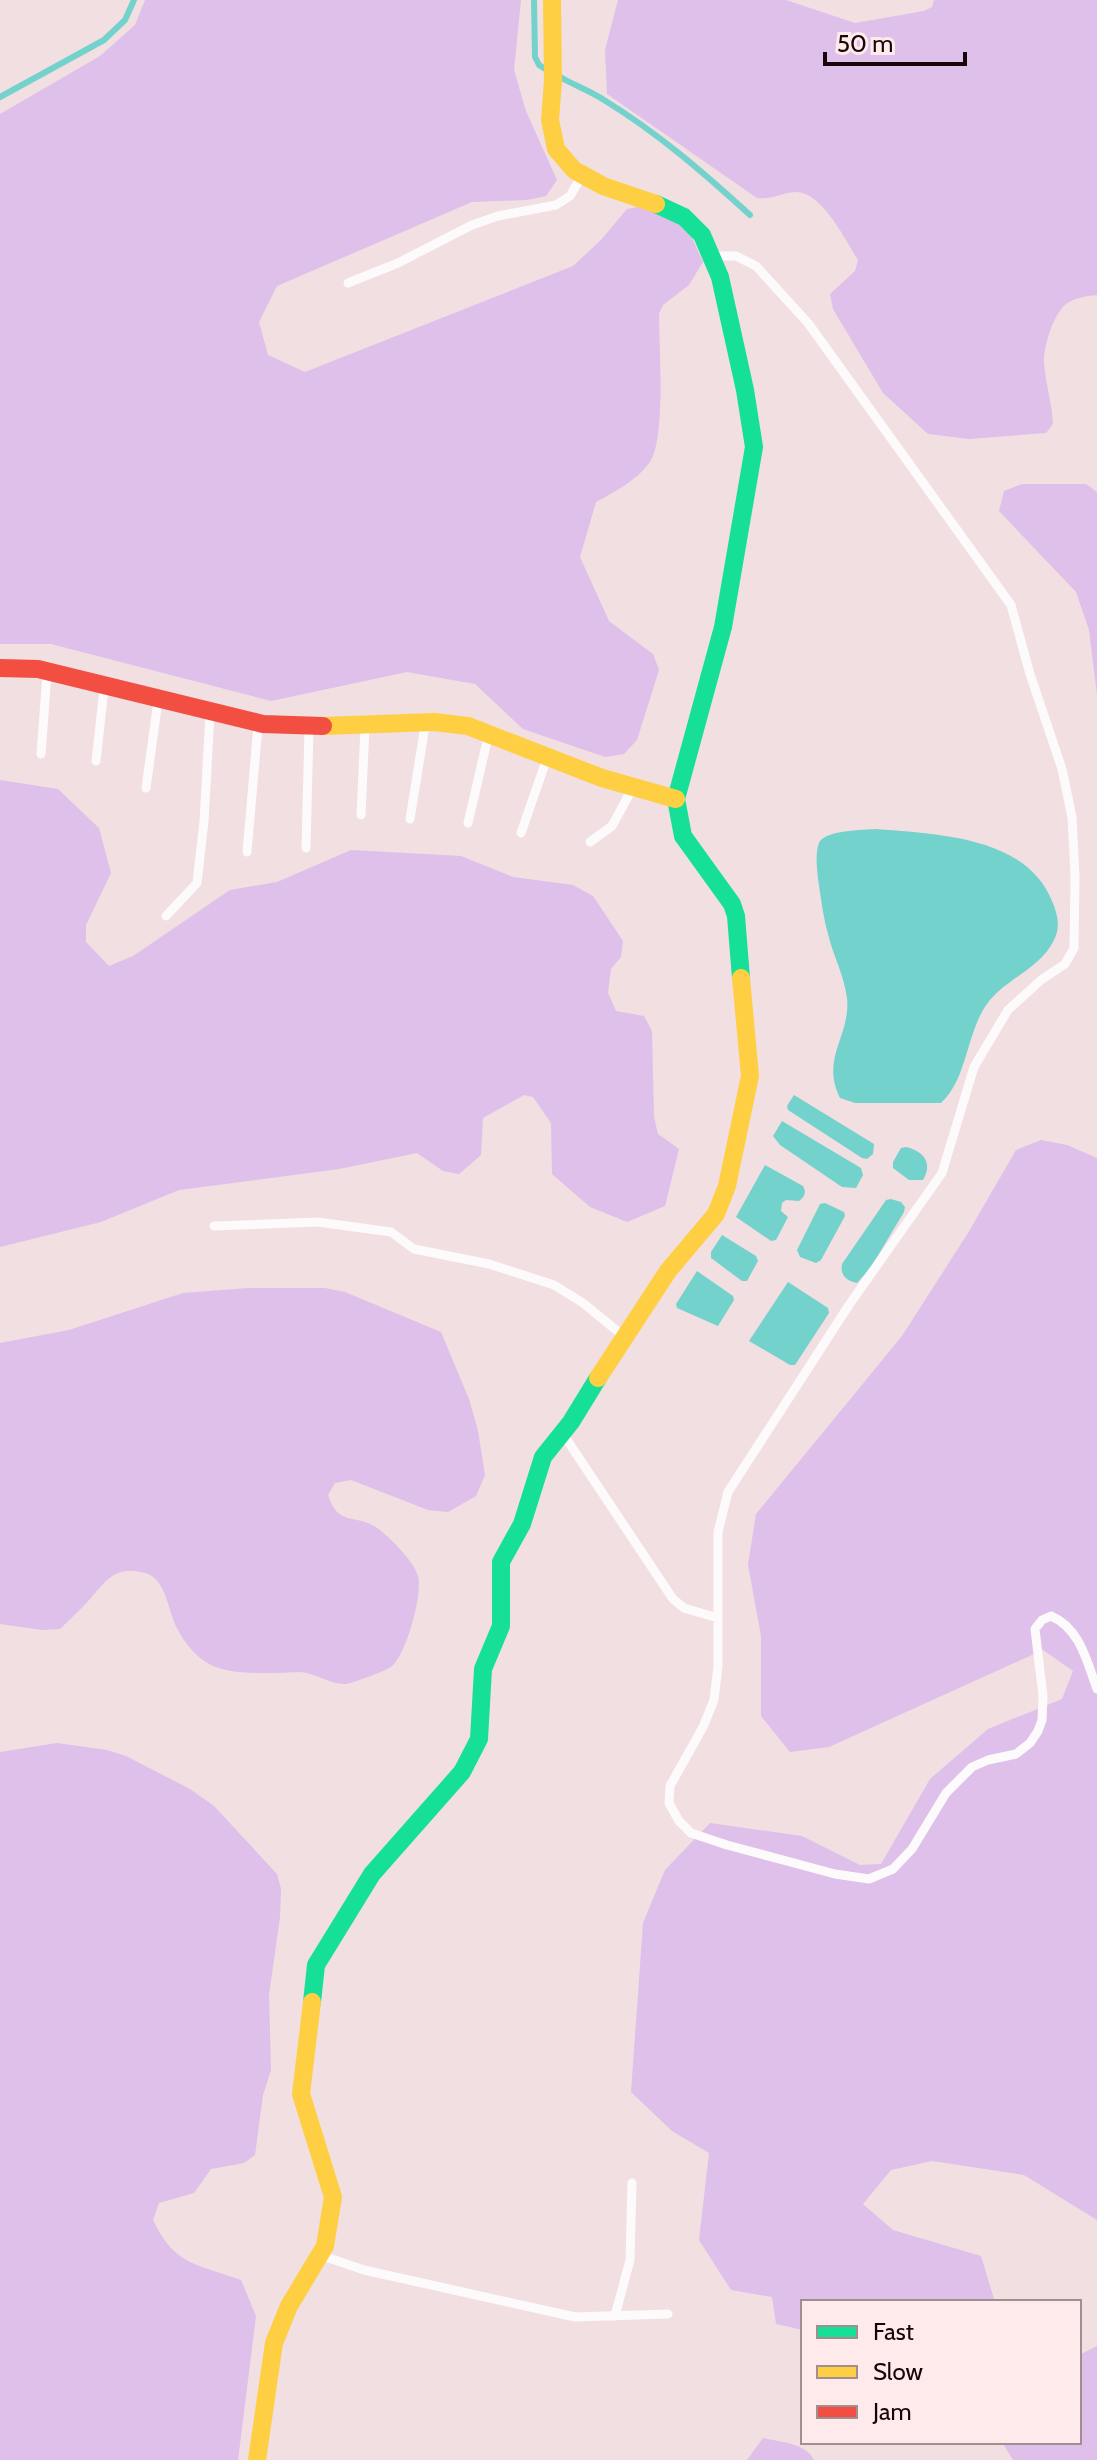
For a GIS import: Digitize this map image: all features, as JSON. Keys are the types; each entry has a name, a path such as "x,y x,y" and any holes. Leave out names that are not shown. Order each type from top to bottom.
{"street":[{"path":"257,2460 274,2343 289,2306 325,2246 333,2197 301,2094 316,1965 372,1874 462,1772 479,1739 483,1669 501,1626 501,1562 522,1524 543,1457 668,1271 716,1214 727,1186 750,1076 736,916 732,904 683,836 676,799 723,627 754,447 745,390 720,277 702,235 684,217 664,206 603,186 574,170 556,149 550,120 552,0"},
{"path":"0,668 47,672 258,723 468,726 632,788 676,799"}],"lane":[{"path":"348,283 398,263 472,225 498,216 556,205 570,196 582,174"},
{"path":"711,256 736,256 756,266 808,323 1011,605 1062,769 1072,817 1074,948 1065,964 1041,980 1008,1010 974,1067 942,1173 849,1305 728,1492 718,1532 718,1666 714,1700 703,1727 670,1786 669,1803 679,1821 691,1833 835,1874 869,1879 893,1869 912,1849 946,1793 972,1767 1016,1754 1030,1743 1042,1720 1043,1696 1035,1629 1042,1620 1051,1616 1064,1621 1081,1644 1097,1689"},
{"path":"41,754 47,672"},
{"path":"96,761 104,685"},
{"path":"146,788 159,698"},
{"path":"166,916 188,895 197,883 199,874 211,710"},
{"path":"247,852 258,723"},
{"path":"410,819 426,723"},
{"path":"361,815 365,724"},
{"path":"306,848 309,726"},
{"path":"468,823 489,734"},
{"path":"521,833 548,757"},
{"path":"590,842 612,826 632,788"},
{"path":"214,1226 318,1222 391,1232 414,1249 489,1264 554,1285 583,1303 623,1336"},
{"path":"562,1433 673,1599 684,1608 718,1618"},
{"path":"615,2316 630,2260 632,2183"},
{"path":"319,2255 364,2270 575,2317 668,2314"}],"shaded area":[{"path":"145,0 521,0 514,70 526,111 557,180 546,196 527,200 472,202 277,286 259,322 268,355 305,372 573,266 601,240 627,209 643,206 684,220 703,262 689,285 663,305 659,314 660,413 655,450 650,462 638,475 596,502 580,557 609,621 653,654 659,670 637,740 624,754 605,757 523,729 475,684 407,672 271,701 51,644 0,644 0,114 100,56 135,25"},
{"path":"618,0 786,0 855,23 924,11 932,7 934,0 1097,0 1097,295 1069,302 1058,313 1052,326 1044,361 1053,424 1046,433 969,439 928,434 883,393 833,309 830,294 855,271 858,260 823,208 814,199 795,192 757,198 607,94 605,50"},
{"path":"1022,484 1086,484 1097,492 1097,694 1089,630 1076,592 999,511 1004,491"},
{"path":"0,780 58,789 99,828 111,873 86,925 86,942 109,966 133,956 230,890 277,882 351,850 461,856 513,877 573,885 593,896 623,941 621,957 611,969 608,993 616,1011 644,1016 652,1031 654,1117 658,1134 679,1149 665,1206 627,1222 590,1207 552,1174 551,1123 533,1097 524,1095 483,1118 481,1155 459,1174 443,1171 417,1153 339,1169 179,1190 101,1222 0,1247"},
{"path":"1041,1140 1067,1145 1097,1158 1097,2220 1024,2175 932,2161 891,2170 863,2204 893,2230 981,2256 994,2299 801,2300 801,2330 776,2324 772,2297 731,2290 699,2240 709,2153 672,2131 631,2092 643,1923 665,1870 710,1823 802,1836 860,1865 881,1864 930,1779 988,1729 1062,1699 1073,1671 1043,1650 829,1747 790,1752 761,1716 761,1636 748,1565 756,1514 902,1336 968,1233 1016,1150"},
{"path":"248,1288 325,1288 345,1292 441,1332 469,1399 485,1475 476,1496 448,1512 428,1510 351,1480 335,1483 328,1495 341,1515 366,1522 386,1535 406,1556 418,1576 416,1610 397,1661 388,1669 346,1684 305,1673 252,1673 218,1668 199,1657 183,1638 158,1581 135,1571 119,1573 107,1580 60,1629 42,1630 0,1624 0,1343 69,1330 183,1293"},
{"path":"57,1743 126,1756 190,1789 214,1806 277,1874 281,1889 269,1995 271,2070 263,2095 255,2155 244,2163 211,2169 194,2193 159,2203 153,2220 161,2235 179,2255 241,2280 256,2316 238,2460 0,2460 0,1752"},
{"path":"1097,2346 1097,2460 1013,2460 1003,2444 1081,2444 1081,2354"},
{"path":"763,2438 799,2447 814,2460 747,2460"}],"water":[{"path":"876,829 951,837 1001,851 1022,863 1039,879 1057,916 1057,932 1047,952 987,1004 975,1028 957,1081 941,1103 855,1103 840,1098 835,1084 834,1059 845,1024 847,998 825,920 817,852 819,843 828,835"},
{"path":"794,1095 874,1144 873,1154 867,1159 862,1158 788,1110 787,1106"},
{"path":"782,1121 861,1168 863,1175 856,1188 842,1187 780,1145 773,1136"},
{"path":"901,1148 918,1151 925,1159 927,1168 923,1180 909,1180 893,1168"},
{"path":"765,1165 803,1186 805,1191 799,1201 786,1200 782,1203 781,1211 788,1217 776,1240 771,1241 736,1217"},
{"path":"886,1200 901,1202 904,1212 871,1267 857,1283 850,1281 843,1274 842,1264"},
{"path":"825,1203 844,1212 845,1216 821,1260 816,1263 800,1257 797,1250 820,1204"},
{"path":"722,1235 756,1256 758,1261 747,1281 742,1281 711,1258 711,1252"},
{"path":"697,1271 733,1296 734,1300 718,1326 677,1308 676,1304"},
{"path":"788,1282 828,1308 829,1313 795,1365 749,1341"}],"waterway":[{"path":"0,97 104,40 125,20 134,0"},
{"path":"534,0 535,57 539,65 547,70"},
{"path":"560,77 599,97 643,126 750,215"}],"traffic: fast":[{"path":"656,204 684,217 702,235 720,277 754,447 723,627 676,799 683,836 732,904 736,916 741,978"},
{"path":"312,2002 316,1965 372,1874 462,1772 479,1739 483,1669 501,1626 501,1562 522,1524 543,1457 571,1422 598,1378"}],"traffic: slow":[{"path":"552,0 550,120 556,149 574,170 603,186 656,204"},
{"path":"323,726 434,722 468,726 602,778 676,799"},
{"path":"598,1378 668,1271 716,1214 727,1186 750,1076 741,978"},
{"path":"257,2460 274,2343 289,2306 325,2246 333,2197 301,2094 312,2002"}],"traffic: jam":[{"path":"0,668 38,669 263,724 323,726"}]}
